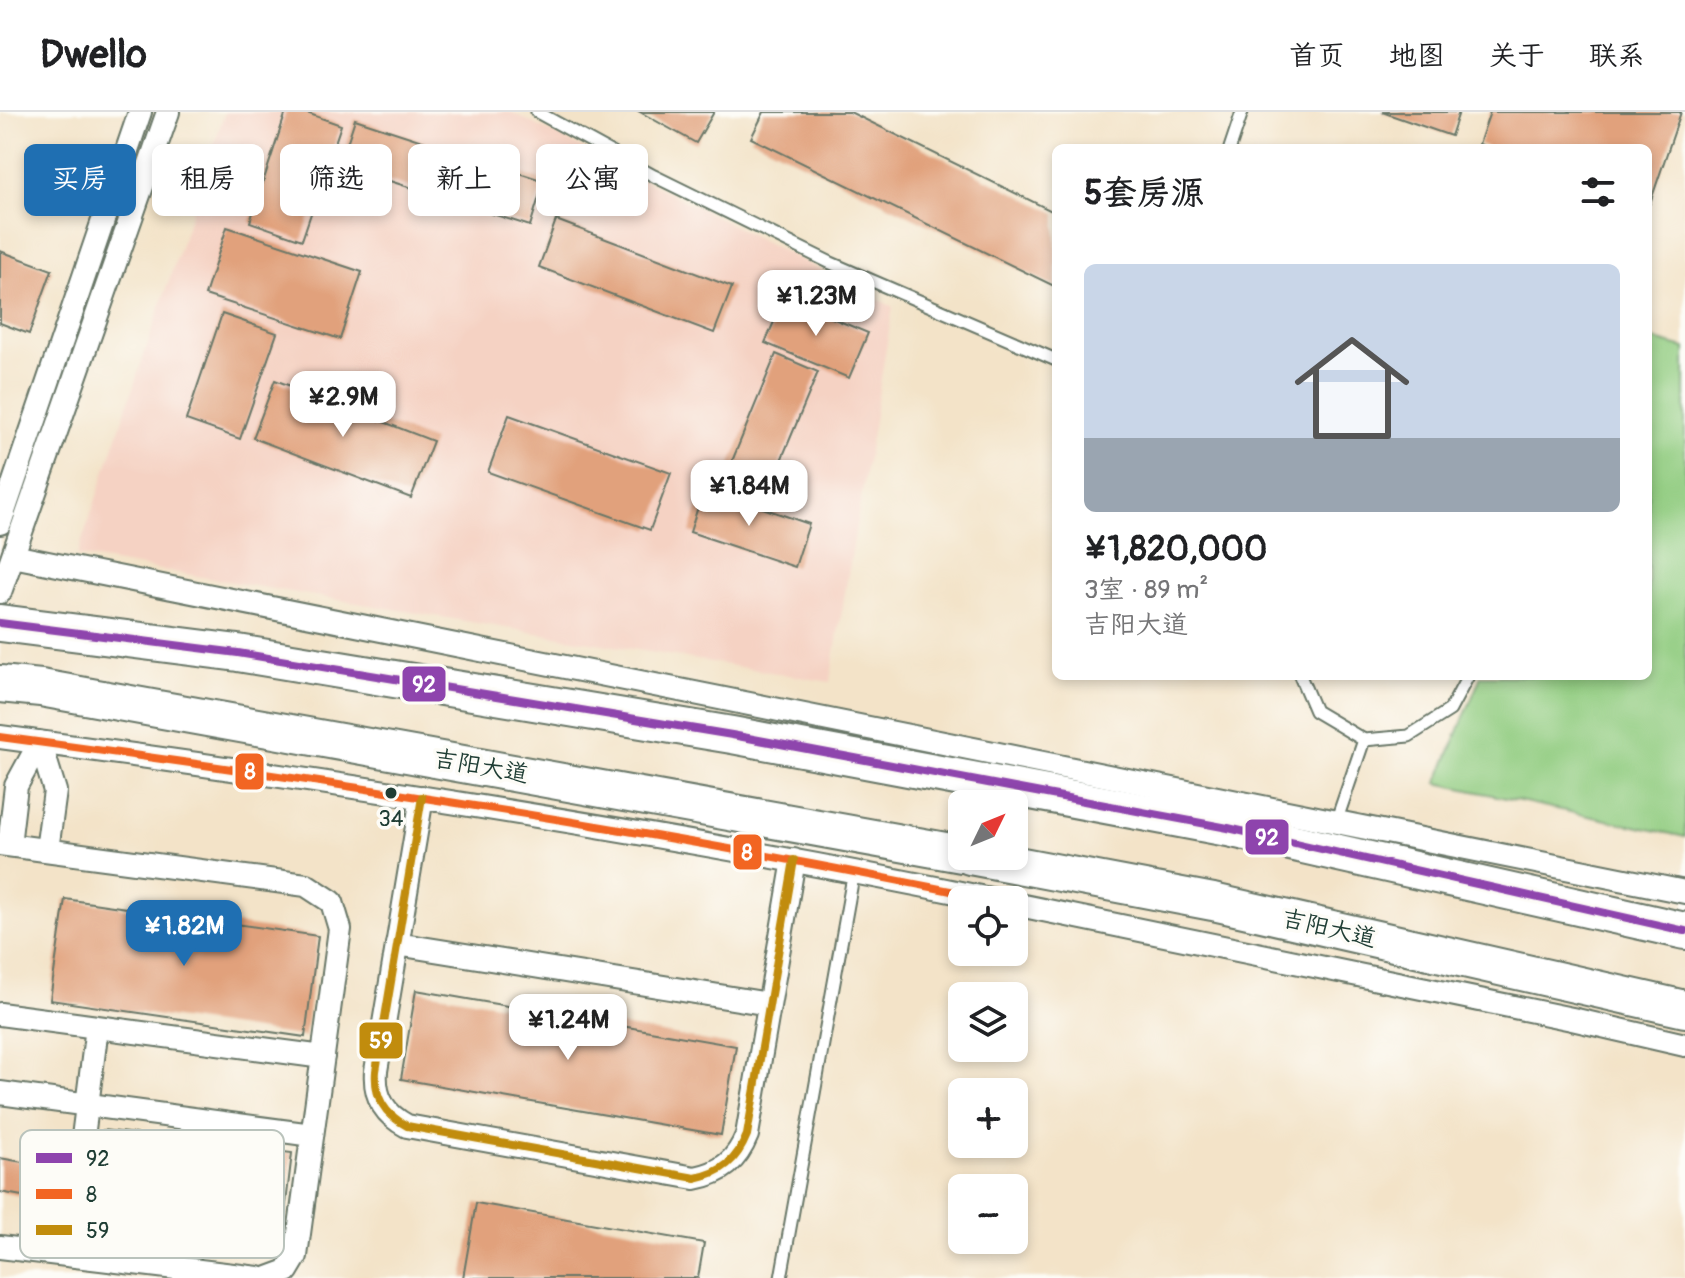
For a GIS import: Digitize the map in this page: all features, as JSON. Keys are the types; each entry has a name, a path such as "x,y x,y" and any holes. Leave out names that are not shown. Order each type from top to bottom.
{"highway":[{"path":"0,623 238,653 732,735 1228,828 1685,931"},
{"name":"吉阳大道","path":"0,684 57,691 948,851"},
{"name":"吉阳大道","path":"1028,867 1213,902 1685,1009"}],"street":[{"path":"0,523 140,112"},
{"path":"0,592 168,112"},
{"path":"13,556 1685,892"},
{"path":"0,737 422,797 794,860 948,890"},
{"path":"40,742 16,786 5,844 306,885 332,902 340,929 296,1256 287,1271 268,1278"},
{"path":"40,742 55,791 47,850"},
{"path":"422,797 374,1088 391,1118 407,1126 695,1178 713,1175 740,1152 747,1135 794,860"},
{"path":"1028,907 1685,1045"},
{"path":"397,944 769,1004"},
{"path":"0,1014 323,1057"},
{"path":"84,1130 97,1027"},
{"path":"0,1093 276,1130"},
{"path":"284,1131 312,1135"},
{"path":"0,1247 20,1249"},
{"path":"93,1258 258,1278"}],"lane":[{"path":"537,112 654,176 831,263 1052,358"},
{"path":"1231,144 1242,112"},
{"path":"1302,680 1315,711 1364,740 1409,736 1450,710 1466,680"},
{"path":"1336,822 1364,740"},
{"path":"781,1278 854,871"}],"shaded area":[{"path":"225,112 511,112 574,144 536,144 536,216 648,216 648,182 893,307 830,682 77,556 190,216 264,216 264,144 214,144"}],"green space":[{"path":"1652,339 1685,348 1685,837 1437,783 1479,680 1652,680"}],"building":[{"path":"286,112 304,112 341,125 335,144 280,144 280,216 310,216 302,240 250,222 252,216 264,216 264,179"},
{"path":"640,112 714,112 696,143"},
{"path":"764,112 850,112 1052,211 1052,285 751,138"},
{"path":"1382,112 1459,112 1451,136"},
{"path":"1490,112 1681,112 1652,197 1652,144 1479,144"},
{"path":"355,119 431,144 408,144 408,187 392,182 392,144 347,144"},
{"path":"520,173 536,178 536,207 530,226 499,216 520,216"},
{"path":"556,220 732,287 714,333 539,267"},
{"path":"227,227 362,272 340,339 205,295"},
{"path":"0,251 52,270 29,334 0,323"},
{"path":"784,298 868,333 849,378 765,343"},
{"path":"222,314 277,333 240,439 186,420"},
{"path":"776,354 818,372 762,506 721,488"},
{"path":"275,380 433,441 411,498 253,438"},
{"path":"509,415 671,473 650,530 488,472"},
{"path":"704,488 809,524 795,567 690,532"},
{"path":"65,899 318,936 305,1037 50,1000"},
{"path":"416,990 736,1046 721,1135 401,1079"},
{"path":"284,1152 292,1153 284,1220"},
{"path":"0,1158 20,1162 20,1196 0,1192"},
{"path":"476,1203 704,1243 698,1278 463,1278"}],"transit line":[{"name":"92","path":"0,623 238,653 732,735 1228,828 1685,931"},
{"name":"8","path":"0,737 250,771 623,830 948,891"},
{"name":"59","path":"422,797 376,1071 382,1104 392,1116 407,1126 695,1178 721,1169 738,1152 747,1135 794,860"}],"place":[{"name":"34","path":"391,793"}]}
